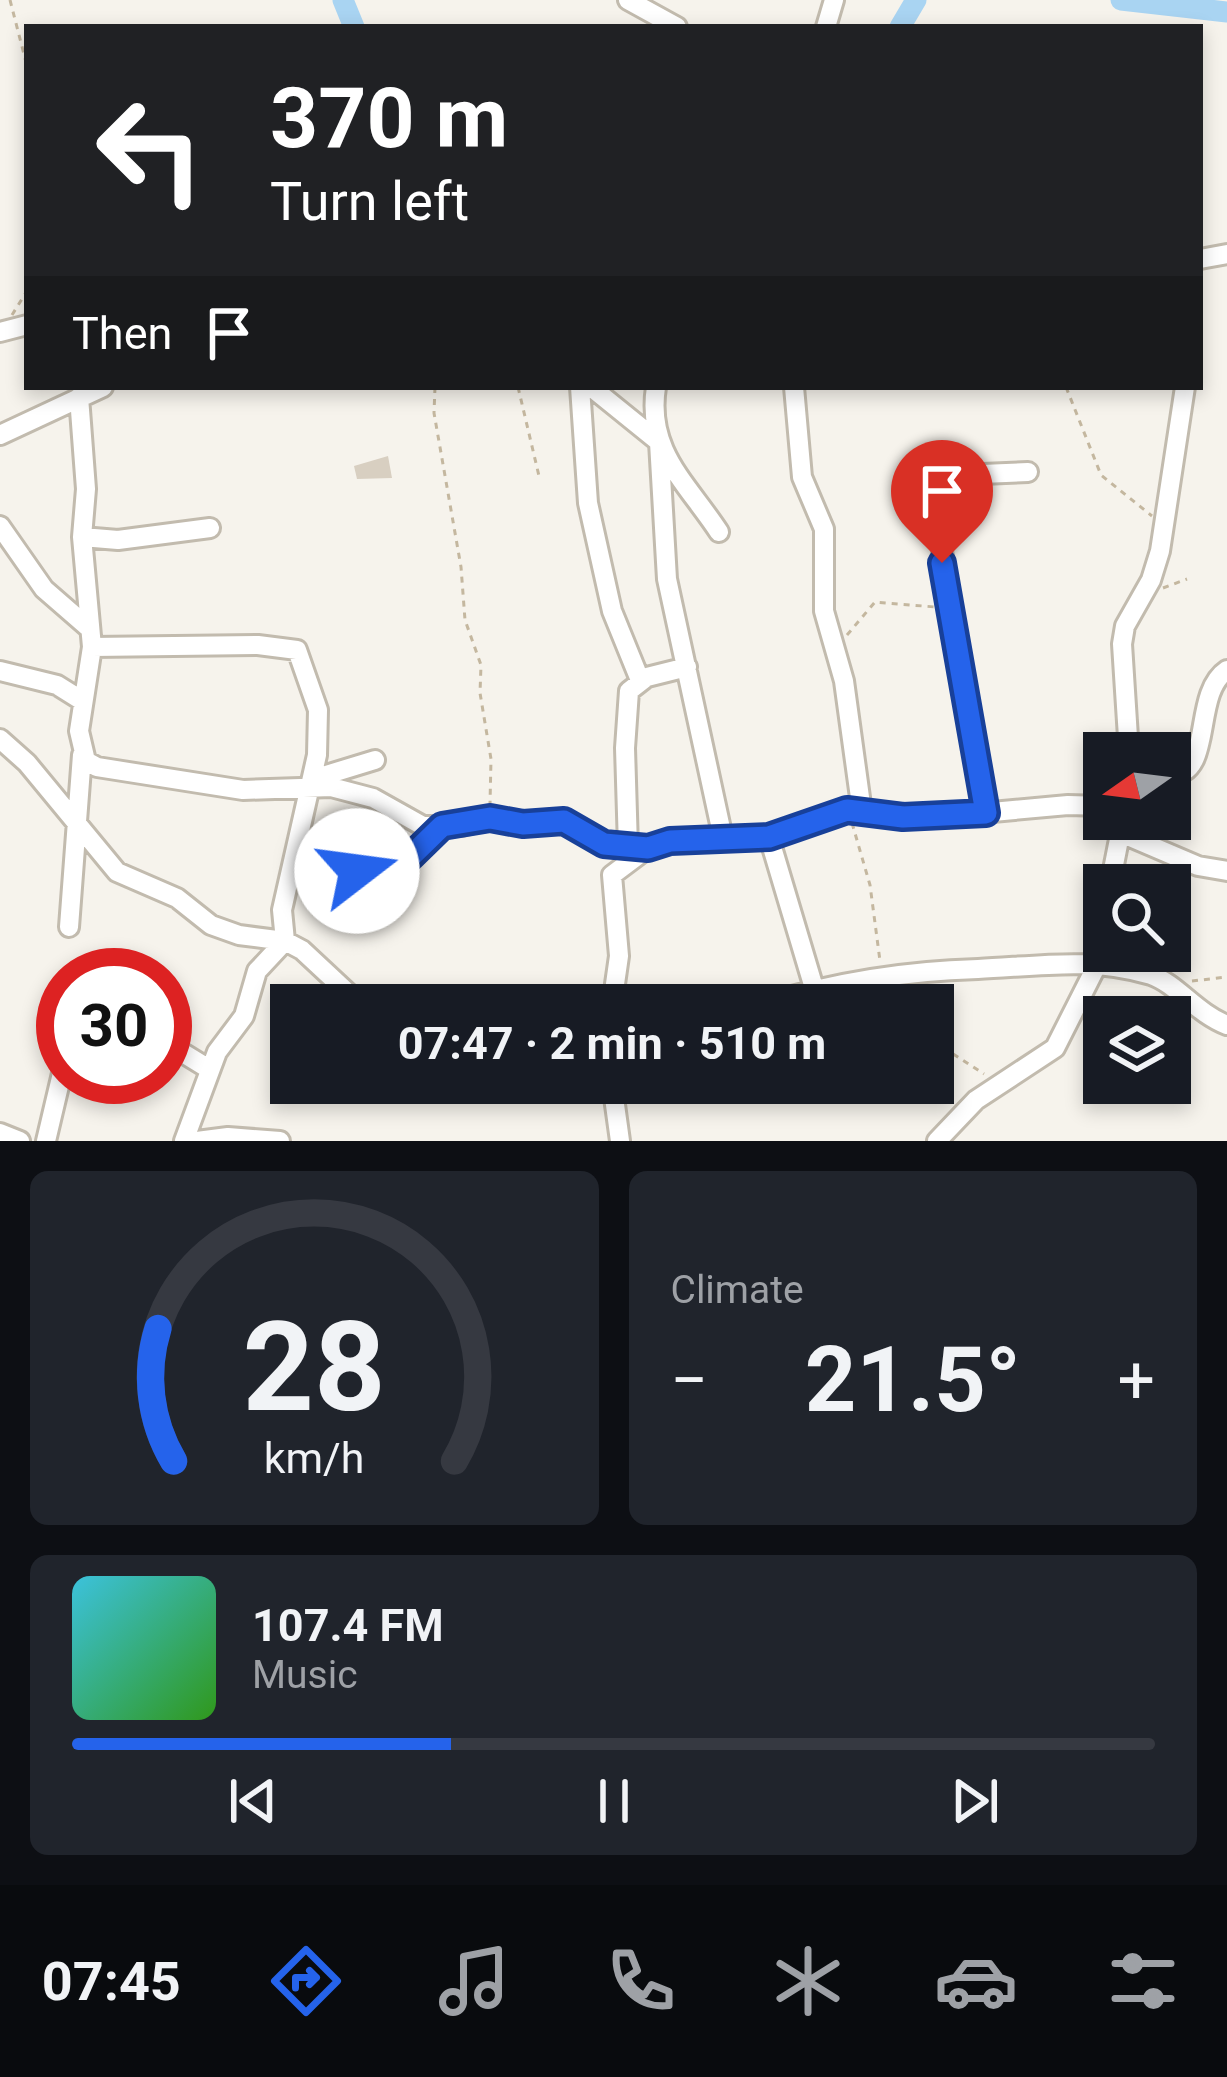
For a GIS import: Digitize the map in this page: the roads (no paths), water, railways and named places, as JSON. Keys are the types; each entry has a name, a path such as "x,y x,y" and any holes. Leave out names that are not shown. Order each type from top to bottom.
{"street":[{"path":"628,0 671,24"},
{"path":"0,435 96,390"},
{"path":"580,390 592,523 612,611 640,680"},
{"path":"595,390 659,442 667,579 723,838"},
{"path":"656,390 652,415 670,470 719,532"},
{"path":"794,390 802,477 824,529 824,611 837,652 855,811"},
{"path":"1128,732 1122,644 1125,626 1156,566 1185,390"},
{"path":"68,926 79,824 81,700 91,638 82,537 86,489 79,397"},
{"path":"986,813 937,521 946,485 966,474 1028,472"},
{"path":"0,526 44,589 91,638 297,650 318,710 312,784 283,910 285,941 257,971 244,1016 209,1069 184,1141"},
{"path":"82,537 118,540 210,528"},
{"path":"638,848 625,748 629,692 640,680 687,667"},
{"path":"1191,768 1210,689 1227,670"},
{"path":"0,671 57,685 81,700"},
{"path":"0,739 79,824 116,872 177,898 211,925 238,935 285,941 302,950 338,984"},
{"path":"82,755 97,767 190,785 332,787 373,798 423,826 490,818 523,824 564,821 604,844 638,848 670,841 769,837 855,811 903,817 1083,807"},
{"path":"312,784 374,760"},
{"path":"298,854 357,871 391,868 412,857 442,826"},
{"path":"588,832 612,875 619,956 615,984"},
{"path":"769,837 813,984"},
{"path":"1149,840 1198,866 1227,871"},
{"path":"612,875 638,848"},
{"path":"835,984 882,975 1083,962"},
{"path":"937,1141 955,1118 1055,1048 1093,972"},
{"path":"1137,972 1161,979 1201,1014 1227,1025"},
{"path":"192,1059 209,1069"},
{"path":"46,1141 55,1104"},
{"path":"615,1104 620,1141"},
{"path":"0,1133 20,1141"},
{"path":"197,1141 227,1136 280,1141"}],"waterway":[{"path":"343,0 353,24"},
{"path":"902,24 916,0"},
{"path":"1121,0 1227,12"}]}
